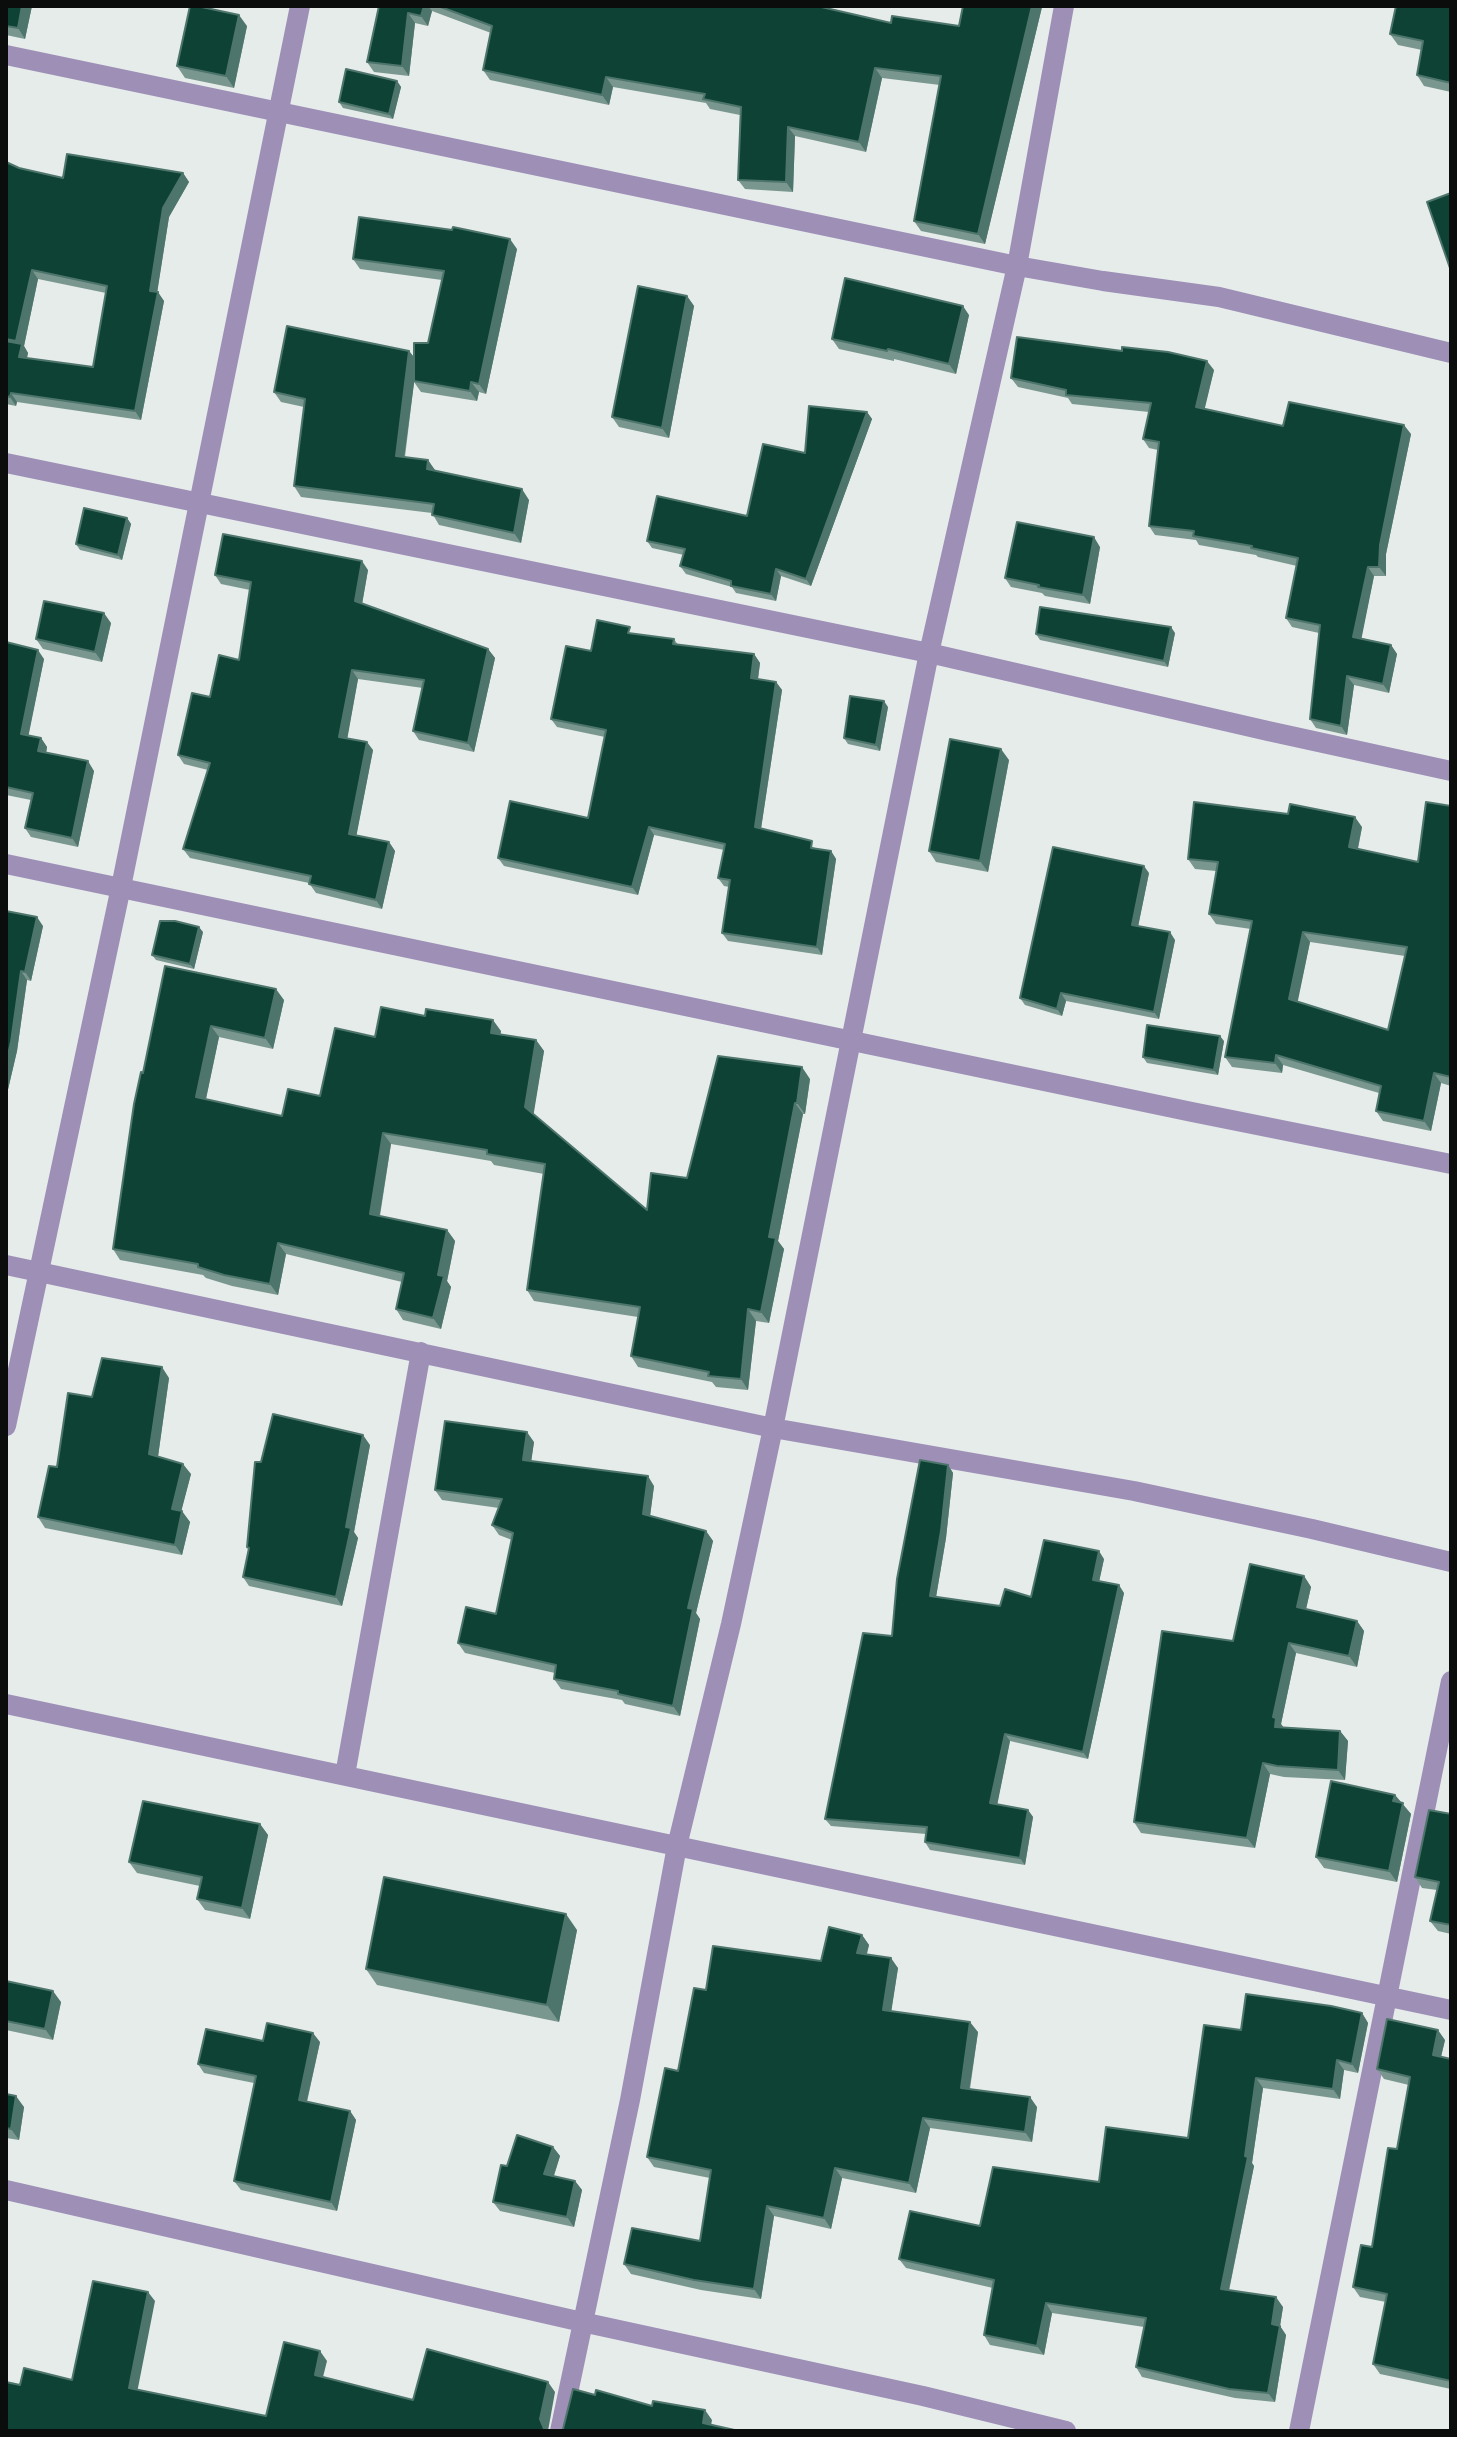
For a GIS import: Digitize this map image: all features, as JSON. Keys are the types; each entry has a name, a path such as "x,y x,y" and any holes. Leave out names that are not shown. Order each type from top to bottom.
{"street":[{"path":"6,1426 121,887 300,6"},
{"path":"560,2431 630,2100 677,1846 731,1624 929,653 1017,266 1064,6"},
{"path":"6,55 1017,266 1219,297 1451,353"},
{"path":"6,463 929,653 1451,771"},
{"path":"6,864 1451,1164"},
{"path":"6,1265 773,1428 1134,1491 1451,1562"},
{"path":"345,1775 421,1352"},
{"path":"1299,2431 1451,1681"},
{"path":"6,1704 1451,2010"},
{"path":"6,2190 582,2322 923,2396 1066,2431"}],"building":[{"path":"6,6 22,6 18,28 6,26"},
{"path":"190,6 239,15 226,76 177,66"},
{"path":"379,6 424,6 421,16 408,13 402,66 367,62"},
{"path":"438,6 817,6 891,23 892,16 959,26 963,6 1032,6 978,234 914,221 941,76 875,68 859,142 788,127 786,182 738,180 741,107 703,99 705,94 606,77 602,95 483,70 492,26"},
{"path":"1396,6 1451,6 1451,83 1417,75 1423,41 1390,34"},
{"path":"346,69 397,81 389,114 339,102"},
{"path":"67,154 183,173 163,208 150,291 158,292 135,411 11,393 10,397 6,396 6,341 22,344 19,357 93,367 107,286 32,270 16,341 6,339 6,162 63,178"},
{"path":"1451,193 1451,271 1427,202"},
{"path":"359,217 452,230 453,227 510,239 479,384 471,382 470,391 414,381 414,343 428,343 444,271 353,259"},
{"path":"845,278 963,306 949,364 832,339"},
{"path":"638,286 687,296 662,428 612,417"},
{"path":"287,326 409,351 396,456 428,460 427,469 522,489 514,533 432,515 434,504 294,486 305,399 274,392"},
{"path":"1017,337 1122,351 1122,347 1168,352 1207,361 1196,407 1283,426 1289,402 1404,425 1380,545 1379,567 1368,567 1353,637 1391,645 1383,684 1347,676 1341,726 1310,719 1320,625 1286,618 1298,558 1193,536 1194,531 1149,526 1159,442 1143,439 1151,403 1066,395 1066,390 1011,378"},
{"path":"809,406 867,412 806,579 776,569 771,594 731,586 731,581 680,566 685,549 647,541 657,496 747,516 763,444 805,453"},
{"path":"84,508 127,518 118,555 76,544"},
{"path":"1017,522 1094,537 1083,595 1005,578"},
{"path":"223,534 362,561 355,601 488,649 468,743 413,731 424,680 352,670 339,737 367,742 349,834 389,842 376,900 309,884 311,876 183,849 210,763 178,755 192,693 210,697 219,655 239,660 251,582 215,575"},
{"path":"44,601 104,613 95,652 36,639"},
{"path":"1040,607 1171,627 1164,661 1036,634"},
{"path":"597,620 630,627 628,633 674,639 673,644 754,654 751,678 776,682 755,827 812,841 811,848 831,851 817,947 722,933 730,880 718,878 725,844 649,827 632,887 498,858 510,801 588,818 606,730 551,719 566,646 591,651"},
{"path":"6,642 38,650 21,734 41,738 38,751 88,761 72,838 25,828 33,793 6,787"},
{"path":"850,696 884,701 876,745 844,738"},
{"path":"950,739 1001,749 980,861 929,851"},
{"path":"1194,802 1288,814 1290,804 1355,817 1349,847 1418,862 1426,802 1451,806 1451,1077 1434,1073 1424,1121 1376,1111 1381,1086 1276,1055 1275,1063 1225,1057 1252,921 1209,914 1218,862 1188,859","holes":["1303,932 1407,947 1388,1030 1289,999"]},
{"path":"1053,847 1144,866 1132,925 1170,932 1154,1012 1061,993 1057,1009 1020,998"},
{"path":"6,911 37,917 25,972 21,971 6,1063"},
{"path":"160,921 199,927 190,964 152,955"},
{"path":"165,966 276,989 265,1038 211,1026 196,1097 282,1116 288,1089 320,1096 335,1028 375,1037 381,1007 425,1016 426,1009 493,1020 491,1033 536,1040 525,1107 647,1210 651,1173 687,1178 718,1056 802,1067 769,1237 776,1238 761,1312 748,1309 741,1379 708,1376 709,1372 631,1356 640,1307 527,1290 545,1164 487,1154 487,1150 383,1133 370,1214 447,1230 438,1275 444,1276 433,1318 396,1309 404,1273 278,1243 270,1284 224,1275 198,1267 198,1264 113,1249 134,1104"},
{"path":"1147,1025 1220,1036 1214,1070 1143,1057"},
{"path":"102,1358 162,1367 149,1454 183,1464 172,1509 182,1511 175,1545 38,1517 49,1466 57,1467 68,1393 92,1397"},
{"path":"273,1414 363,1435 346,1527 351,1528 336,1597 243,1577 249,1548 255,1462 261,1462"},
{"path":"445,1421 527,1432 523,1460 648,1476 643,1514 706,1531 688,1608 693,1609 673,1706 618,1694 618,1691 554,1679 556,1665 458,1643 466,1607 496,1614 513,1533 492,1525 502,1499 435,1490"},
{"path":"920,1460 948,1465 930,1596 1000,1606 1005,1589 1031,1597 1044,1540 1099,1551 1093,1580 1119,1585 1083,1752 1005,1734 990,1803 1028,1810 1020,1858 925,1842 927,1827 825,1819 863,1633 892,1636 897,1579"},
{"path":"1250,1564 1304,1576 1297,1607 1357,1621 1349,1656 1289,1643 1273,1717 1276,1718 1275,1727 1340,1731 1338,1770 1263,1763 1247,1838 1134,1822 1162,1631 1233,1641"},
{"path":"1331,1781 1395,1795 1393,1801 1403,1803 1389,1871 1316,1857"},
{"path":"143,1801 260,1824 242,1908 197,1899 202,1877 129,1862"},
{"path":"1429,1810 1451,1814 1451,1925 1430,1921 1439,1882 1415,1877"},
{"path":"384,1877 566,1914 547,2005 366,1969"},
{"path":"829,1927 862,1935 857,1953 891,1958 883,2010 970,2022 961,2088 1030,2097 1025,2132 923,2118 909,2183 835,2168 824,2218 767,2206 754,2289 694,2280 624,2264 632,2228 700,2241 711,2170 647,2157 665,2068 678,2071 694,1988 706,1990 713,1946 821,1961"},
{"path":"6,1981 53,1991 45,2029 6,2021"},
{"path":"1246,1994 1362,2013 1352,2064 1337,2060 1333,2089 1256,2078 1245,2156 1248,2157 1221,2289 1276,2297 1272,2324 1280,2326 1268,2393 1229,2389 1136,2367 1146,2318 1046,2303 1037,2346 984,2335 994,2280 899,2259 910,2211 980,2226 993,2167 1099,2182 1106,2127 1188,2138 1204,2025 1241,2030"},
{"path":"1387,2019 1438,2030 1433,2055 1451,2059 1451,2381 1373,2364 1387,2294 1353,2287 1361,2245 1372,2247 1388,2148 1397,2149 1410,2077 1377,2069"},
{"path":"267,2023 313,2033 299,2100 350,2111 331,2202 234,2181 256,2076 198,2064 206,2029 263,2041"},
{"path":"6,2094 16,2096 11,2129 6,2128"},
{"path":"517,2135 553,2147 544,2174 575,2181 567,2217 493,2202 501,2165 507,2166"},
{"path":"93,2281 148,2292 129,2388 266,2416 284,2342 320,2351 315,2375 413,2400 427,2349 548,2382 540,2419 545,2431 6,2431 6,2382 20,2385 24,2368 72,2380"},
{"path":"573,2389 595,2395 596,2390 652,2406 653,2401 705,2410 703,2423 739,2431 561,2431"}]}
